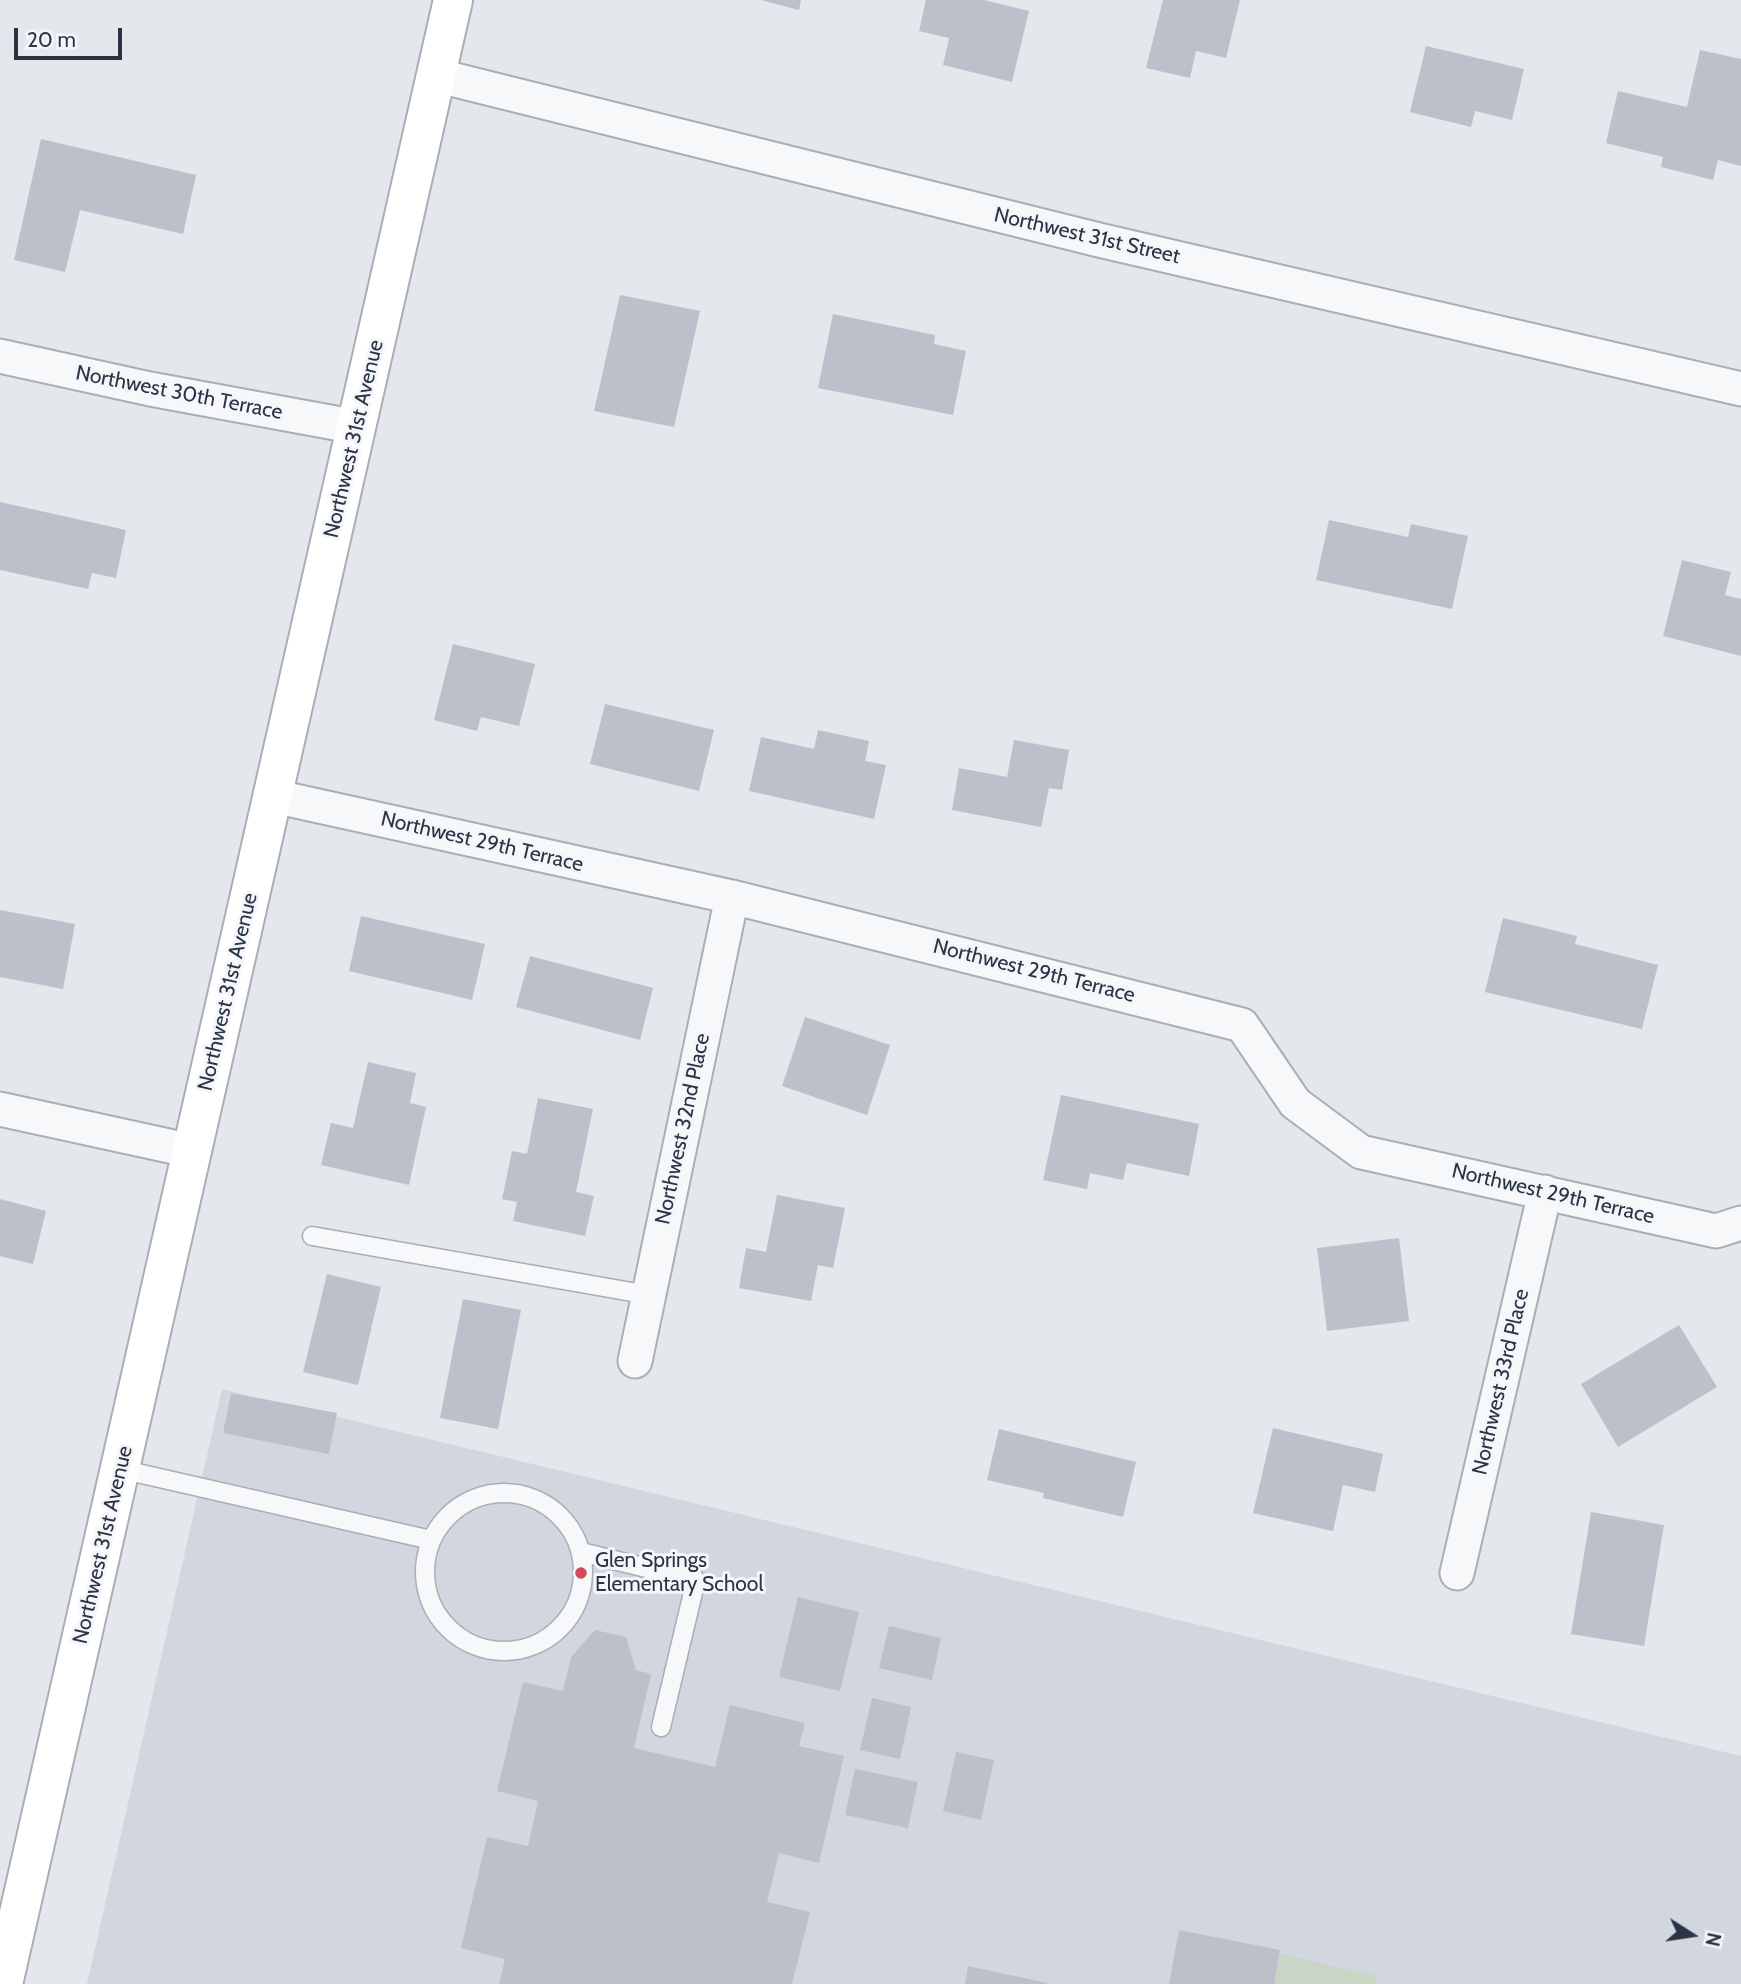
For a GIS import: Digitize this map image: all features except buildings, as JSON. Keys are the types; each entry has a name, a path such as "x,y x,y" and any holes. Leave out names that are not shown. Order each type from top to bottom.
{"street":[{"name":"Northwest 31st Avenue","path":"3,1984 453,0"},
{"name":"Northwest 31st Street","path":"435,75 1099,240 1741,389"},
{"name":"Northwest 30th Terrace","path":"0,356 150,389 357,427"},
{"name":"Northwest 29th Terrace","path":"273,796 732,897 1242,1025 1296,1103 1361,1152 1716,1231 1741,1223"},
{"name":"Northwest 32nd Place","path":"635,1361 732,897"},
{"path":"0,1109 192,1151"},
{"name":"Northwest 33rd Place","path":"1457,1573 1545,1192"}],"lane":[{"path":"312,1236 649,1295"},
{"path":"120,1469 431,1540"},
{"path":"510,1492 534,1498 555,1511 571,1529 581,1552 583,1576 576,1603 561,1626 539,1643 513,1651 486,1649 461,1638 440,1619 428,1595 425,1567 431,1540 444,1520 463,1504 486,1495 510,1492"},
{"path":"581,1552 696,1580 661,1727"}],"shaded area":[{"name":"Glen Springs Elementary School","path":"222,1389 1741,1756 1741,1984 87,1984"}],"green space":[{"path":"1181,1931 1377,1976 1375,1984 1169,1984"}],"place":[{"name":"Glen Springs Elementary School","path":"581,1573"}]}
